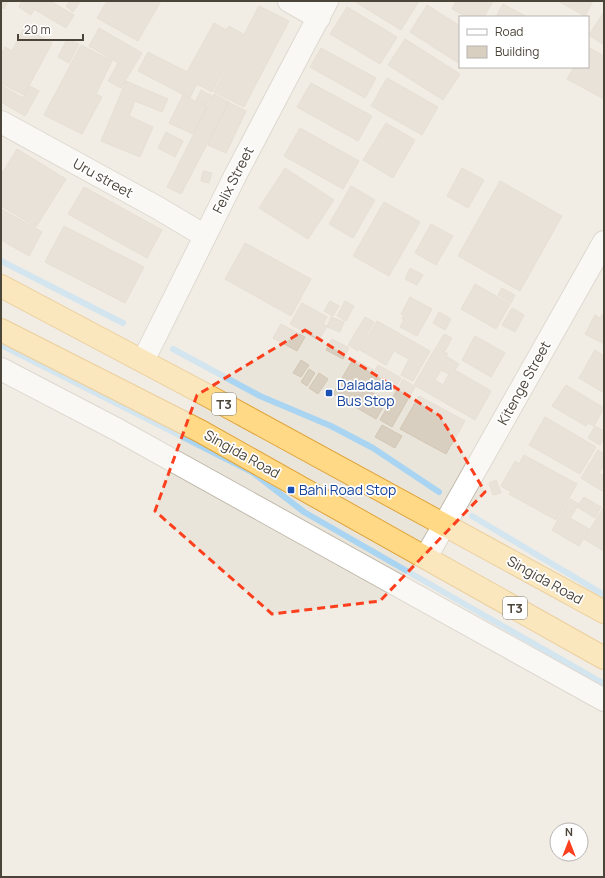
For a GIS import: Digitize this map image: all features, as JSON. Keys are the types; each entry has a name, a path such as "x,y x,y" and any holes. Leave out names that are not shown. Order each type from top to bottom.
{"highway":[{"name":"Singida Road","path":"1,286 445,524 604,612"},
{"name":"Singida Road","path":"1,330 200,431 604,658"}],"street":[{"path":"289,1 323,10"},
{"name":"Felix Street","path":"143,361 235,176 323,10"},
{"name":"Uru street","path":"1,122 158,208 205,236"},
{"name":"Kitenge Street","path":"426,558 604,242"},
{"path":"1,369 125,433 604,700"}],"highlighted area":[{"path":"305,330 440,416 485,492 380,601 272,614 155,511 197,395"}],"shaded area":[{"path":"1,1 604,1 604,877 1,877"}],"building":[{"path":"1,1 8,1 4,9 1,7"},
{"path":"22,1 50,1 74,15 66,28 34,9 31,15 19,7"},
{"path":"70,1 81,1 73,12 66,6"},
{"path":"107,1 161,1 138,41 97,18"},
{"path":"354,1 419,1 401,30"},
{"path":"456,1 493,1 485,16 465,16 452,9"},
{"path":"558,1 593,1 585,16"},
{"path":"503,4 525,16 497,16"},
{"path":"427,5 459,25 459,63 410,32"},
{"path":"259,6 289,21 244,107 214,92"},
{"path":"347,7 397,37 380,64 330,34"},
{"path":"604,12 604,45 589,35"},
{"path":"214,23 226,30 229,26 243,34 212,92 197,84 190,98 138,71 148,52 187,72"},
{"path":"24,28 52,43 24,95 1,83 1,55 5,47 12,51"},
{"path":"99,28 142,53 121,88 108,81 118,63 89,46"},
{"path":"67,39 79,44 69,63 58,57"},
{"path":"405,39 460,74 443,100 388,65"},
{"path":"81,45 112,61 96,94 102,97 82,134 44,115"},
{"path":"321,48 376,78 365,98 310,67"},
{"path":"589,48 604,56 604,99 567,79 573,68 589,68"},
{"path":"387,78 438,107 422,135 371,106"},
{"path":"126,81 168,99 162,112 135,101 129,116 153,127 140,157 101,141"},
{"path":"311,83 372,116 358,141 297,107"},
{"path":"1,85 23,98 30,86 39,91 25,116 1,102"},
{"path":"201,90 212,96 206,106 196,100"},
{"path":"214,94 229,102 181,194 167,187"},
{"path":"183,95 207,107 193,134 169,123"},
{"path":"228,102 246,111 226,153 208,145"},
{"path":"386,123 415,140 393,178 363,160"},
{"path":"300,128 359,161 343,189 284,156"},
{"path":"166,132 183,141 175,157 158,148"},
{"path":"17,149 66,179 36,227 1,206 1,175"},
{"path":"285,168 334,200 308,239 259,208"},
{"path":"462,168 484,180 468,208 447,196"},
{"path":"203,171 212,173 209,183 201,181"},
{"path":"500,181 562,216 520,291 458,256"},
{"path":"351,186 375,200 353,238 329,224"},
{"path":"84,187 162,230 147,258 68,214"},
{"path":"384,202 420,222 389,276 353,256"},
{"path":"1,209 42,232 29,256 1,240"},
{"path":"431,224 453,236 436,265 415,253"},
{"path":"64,226 144,267 125,303 45,262"},
{"path":"245,243 311,279 291,316 225,279"},
{"path":"410,268 423,275 417,285 405,279"},
{"path":"475,284 510,304 496,329 461,309"},
{"path":"502,288 515,295 511,303 498,295"},
{"path":"410,297 432,309 417,336 400,327 404,320 402,319 404,316 401,314"},
{"path":"330,301 339,306 333,316 324,311"},
{"path":"345,301 354,306 346,321 337,316"},
{"path":"302,303 327,317 323,324 327,326 319,340 290,324"},
{"path":"512,308 524,315 515,332 502,325"},
{"path":"439,312 451,319 445,330 433,323"},
{"path":"604,312 604,344 585,334 595,315 600,318"},
{"path":"331,317 344,322 340,332 327,327"},
{"path":"365,317 374,322 358,351 348,345"},
{"path":"377,321 430,351 413,381 401,375 409,359 394,351 386,365 360,350"},
{"path":"281,324 305,337 297,351 273,338"},
{"path":"444,334 452,338 445,351 437,346"},
{"path":"475,336 505,353 491,377 462,360"},
{"path":"332,339 349,348 343,359 326,350"},
{"path":"436,347 448,354 446,356 459,364 455,370 491,391 475,420 414,385","holes":["441,370 449,374 443,385 435,380"]},
{"path":"595,350 604,356 604,393 579,378"},
{"path":"353,359 374,370 364,388 387,401 376,419 333,394"},
{"path":"301,360 309,365 301,377 293,373"},
{"path":"378,365 401,378 394,390 371,377"},
{"path":"309,369 315,373 307,386 301,382"},
{"path":"319,373 328,379 318,394 309,388"},
{"path":"403,379 415,387 392,427 380,420"},
{"path":"566,385 604,408 594,426 588,423 586,426 552,406"},
{"path":"419,396 465,421 446,454 400,429"},
{"path":"545,417 596,447 580,474 529,445"},
{"path":"382,425 402,436 395,448 375,437"},
{"path":"595,426 604,431 604,438 600,445 588,438"},
{"path":"598,450 604,454 604,465 599,473 604,476 604,492 581,478"},
{"path":"524,455 577,484 556,520 509,494 511,492 501,486 515,461 519,464"},
{"path":"496,480 501,493 493,495 489,483"},
{"path":"584,497 601,507 595,518 577,507"},
{"path":"570,499 579,504 570,518 589,529 579,546 552,530"},
{"path":"604,508 604,551 584,539"}],"waterway":[{"path":"1,261 123,323"},
{"path":"1,345 252,472 304,512 604,684"},
{"path":"173,349 260,396 331,426 373,448 439,492"},
{"path":"472,516 604,595"}],"place":[{"name":"Daladala Bus Stop","path":"329,393"},
{"name":"Bahi Road Stop","path":"291,490"}]}
